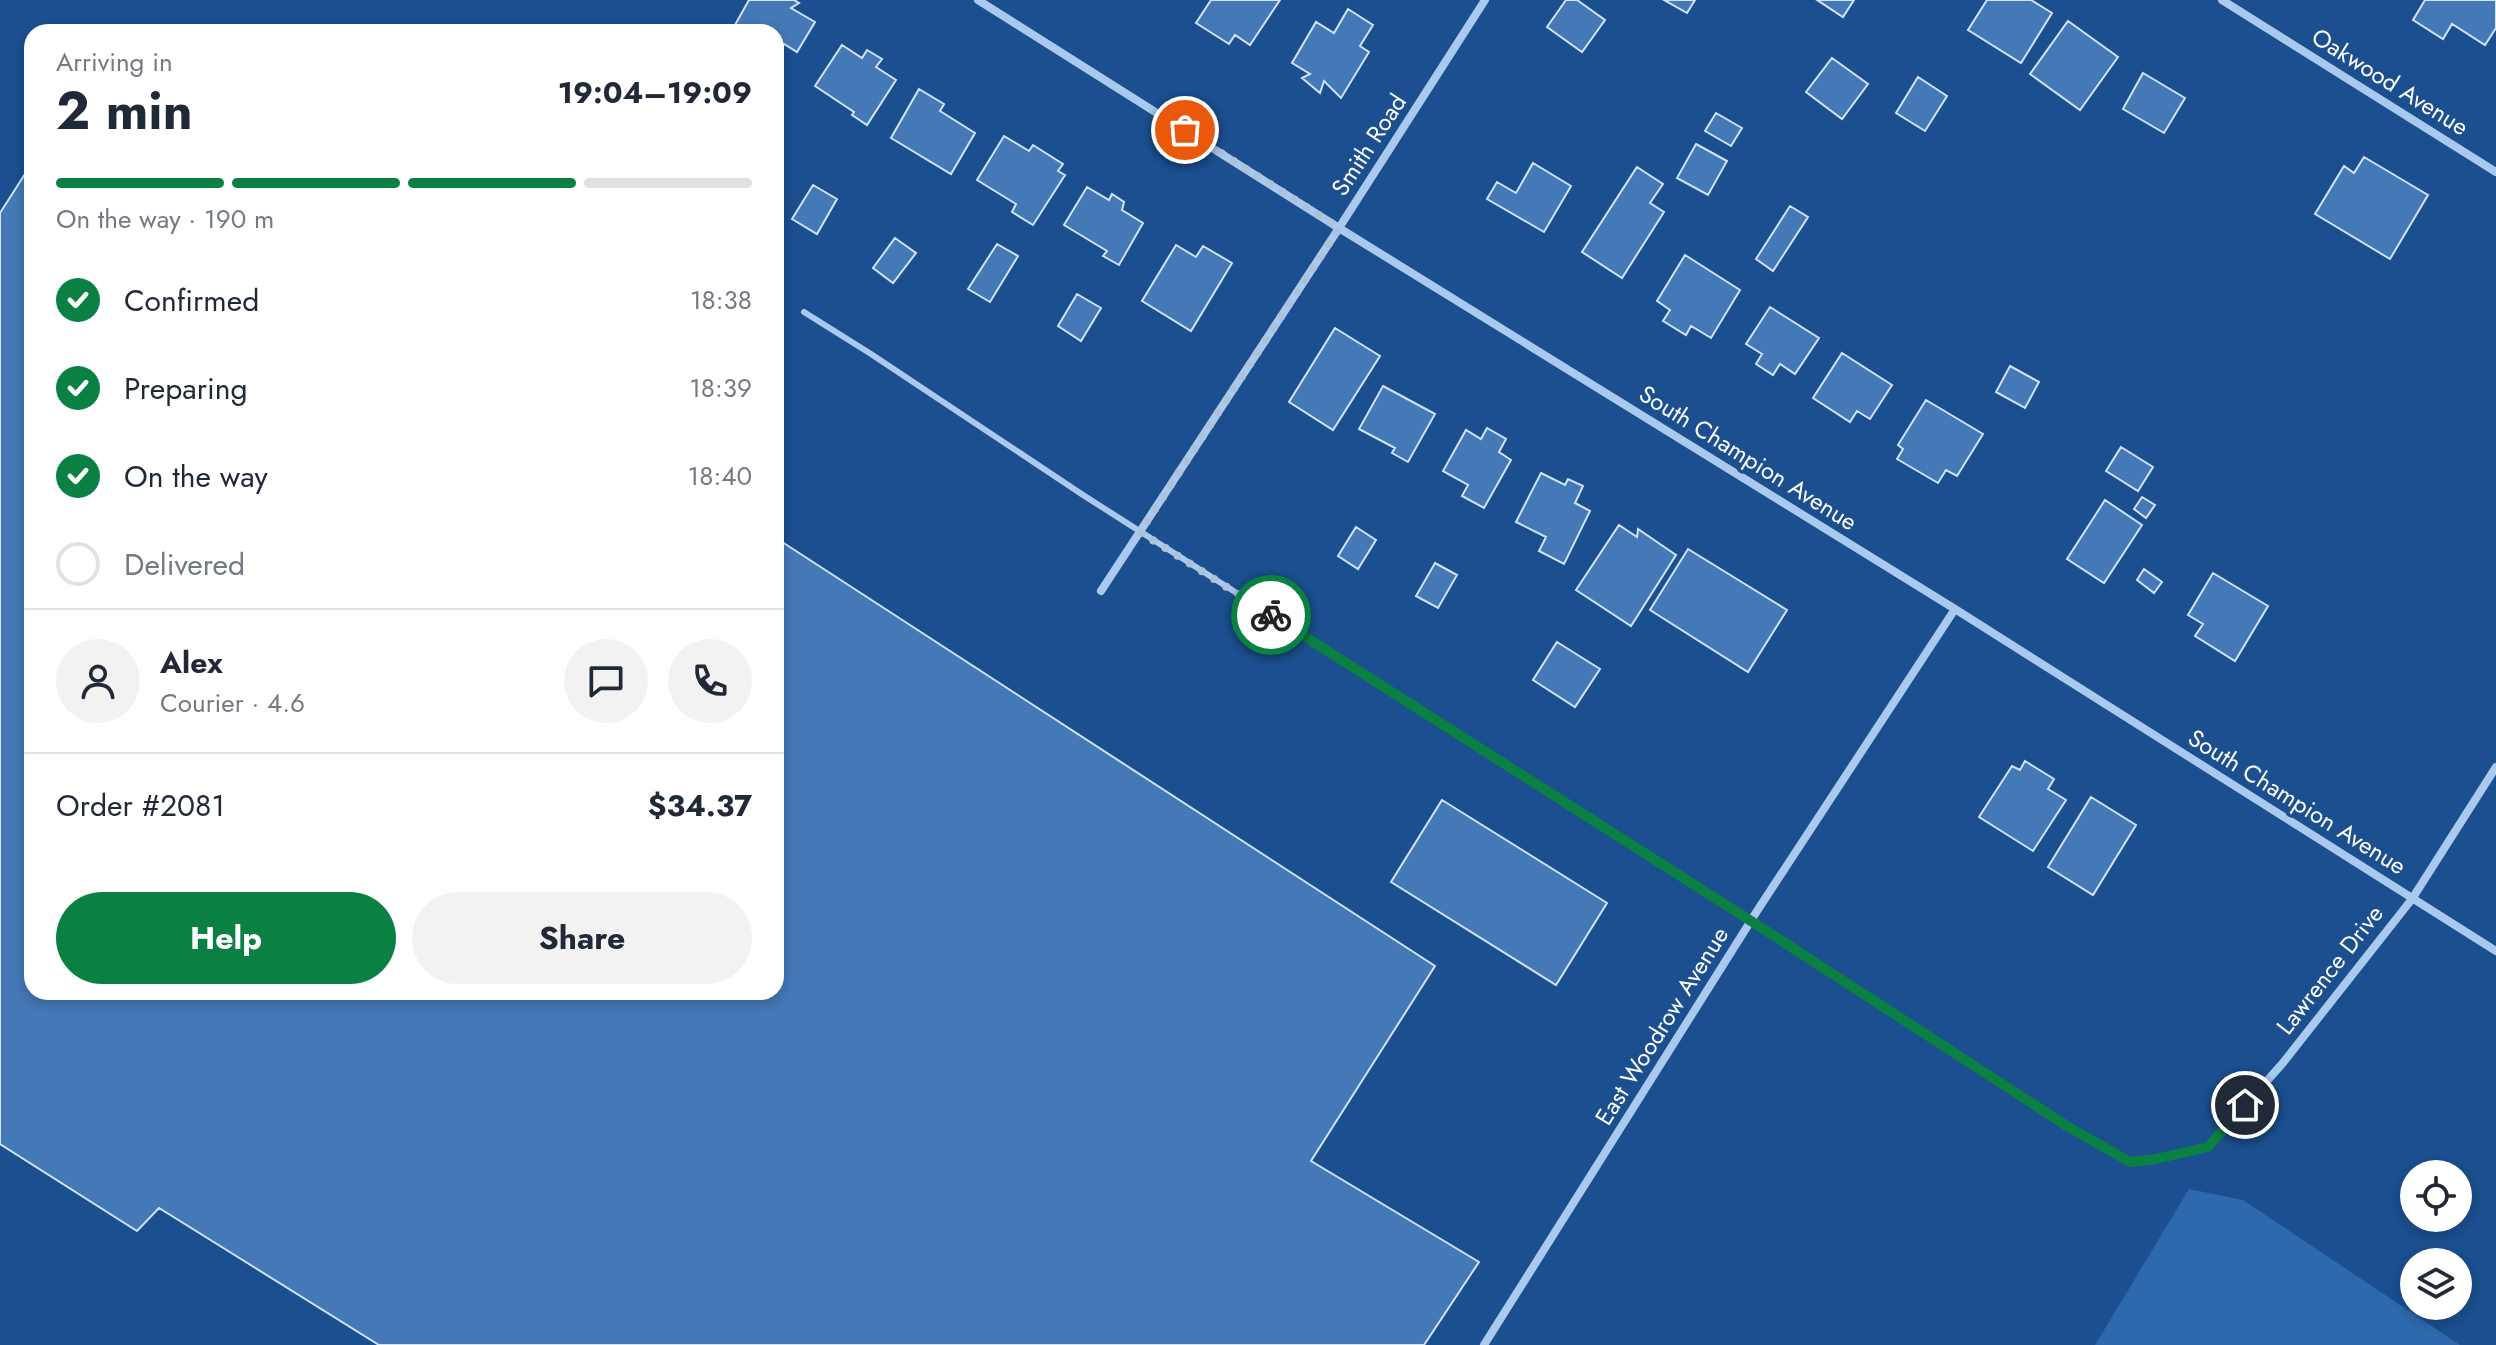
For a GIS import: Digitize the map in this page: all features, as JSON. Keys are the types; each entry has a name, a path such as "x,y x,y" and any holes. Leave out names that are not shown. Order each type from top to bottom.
{"street":[{"name":"South Champion Avenue","path":"978,0 1339,228 1955,609 2496,951"},
{"name":"Smith Road","path":"1101,591 1485,0"},
{"name":"Oakwood Avenue","path":"2222,0 2496,172"},
{"name":"East Woodrow Avenue","path":"1484,1345 1751,921 1955,609"},
{"name":"Lawrence Drive","path":"2208,1147 2282,1064 2412,899 2496,767"}],"lane":[{"path":"804,312 1140,532 2067,1126 2130,1162 2208,1147"}],"shaded area":[{"path":"2189,1189 2243,1200 2400,1305 2400,1320 2423,1320 2460,1345 2095,1345"}],"building":[{"path":"749,0 794,0 799,3 791,8 815,22 797,52 784,44 784,24 736,24"},
{"path":"1211,0 1280,0 1250,45 1235,35 1229,44 1196,23"},
{"path":"1566,0 1577,0 1605,20 1582,52 1547,27"},
{"path":"1664,0 1695,0 1687,13"},
{"path":"1817,0 1854,0 1843,17"},
{"path":"1987,0 2031,0 2052,13 2021,63 1968,30"},
{"path":"2425,0 2496,0 2496,28 2485,45 2452,24 2443,39 2413,20"},
{"path":"1348,9 1373,25 1360,46 1369,52 1341,98 1324,81 1320,93 1302,78 1310,74 1292,63 1316,22 1334,33"},
{"path":"2068,21 2118,57 2080,110 2030,74"},
{"path":"842,45 862,58 867,50 882,59 876,67 896,80 867,125 852,115 854,112 815,86"},
{"path":"1832,58 1868,84 1842,119 1806,92"},
{"path":"2143,73 2185,98 2164,133 2123,109"},
{"path":"1918,77 1947,96 1925,131 1896,113"},
{"path":"919,89 944,104 940,111 975,133 951,174 891,138"},
{"path":"1716,113 1742,128 1731,146 1705,131"},
{"path":"1004,136 1029,151 1033,145 1063,164 1058,171 1065,175 1033,225 1012,212 1016,204 977,180"},
{"path":"1696,144 1727,161 1708,195 1677,178"},
{"path":"2364,157 2428,195 2390,259 2315,214 2344,166 2354,173"},
{"path":"1533,163 1571,186 1544,232 1487,199 1497,182 1516,193"},
{"path":"1637,167 1663,184 1650,203 1664,212 1622,278 1582,252"},
{"path":"24,176 24,1000 784,1000 784,543 1435,966 1311,1161 1479,1262 1424,1345 379,1345 159,1208 137,1231 0,1144 0,213"},
{"path":"813,185 837,199 817,234 792,219"},
{"path":"1087,187 1109,200 1112,194 1124,202 1122,210 1143,223 1119,265 1103,256 1107,251 1064,225"},
{"path":"1790,206 1808,217 1773,271 1756,259"},
{"path":"895,238 916,253 893,283 873,268"},
{"path":"997,244 1018,256 990,302 968,289"},
{"path":"1176,245 1196,257 1203,246 1232,263 1191,331 1142,301"},
{"path":"1685,255 1740,290 1711,338 1691,326 1686,335 1663,321 1670,310 1657,301"},
{"path":"1077,294 1101,308 1081,341 1058,326"},
{"path":"1770,307 1819,338 1795,374 1780,364 1773,375 1756,364 1762,354 1746,344"},
{"path":"1335,328 1380,356 1333,430 1289,402"},
{"path":"1842,353 1892,385 1870,419 1857,411 1850,422 1813,398"},
{"path":"2010,366 2039,382 2025,408 1996,392"},
{"path":"1383,386 1435,414 1408,462 1392,453 1395,448 1359,429"},
{"path":"1926,400 1983,434 1957,476 1946,470 1938,483 1897,459 1903,449 1898,445"},
{"path":"1487,428 1506,439 1499,452 1511,460 1484,508 1462,496 1468,485 1443,471 1466,430 1481,439"},
{"path":"2121,447 2153,467 2138,491 2106,471"},
{"path":"1541,473 1565,485 1568,479 1583,486 1575,503 1590,511 1564,564 1539,551 1546,537 1516,522"},
{"path":"2142,497 2155,505 2146,518 2134,509"},
{"path":"2105,500 2142,525 2104,583 2067,559"},
{"path":"1619,525 1637,537 1638,529 1676,555 1631,626 1576,590"},
{"path":"1356,527 1376,540 1358,569 1338,556"},
{"path":"1688,549 1787,610 1748,672 1650,610"},
{"path":"1435,563 1457,575 1438,608 1416,596"},
{"path":"2144,569 2162,582 2154,593 2137,580"},
{"path":"2213,573 2268,606 2235,661 2195,636 2203,624 2188,615"},
{"path":"1557,642 1600,669 1575,707 1533,680"},
{"path":"2025,761 2054,779 2048,789 2066,800 2033,851 1979,817 2012,766 2020,770"},
{"path":"2091,797 2136,825 2093,895 2048,867"},
{"path":"1442,800 1607,903 1556,985 1391,882"}],"way so far":[{"path":"1185,130 1339,228 1140,532 1271,615"}],"route":[{"path":"1271,615 2067,1126 2130,1162 2208,1147 2245,1105"}]}
